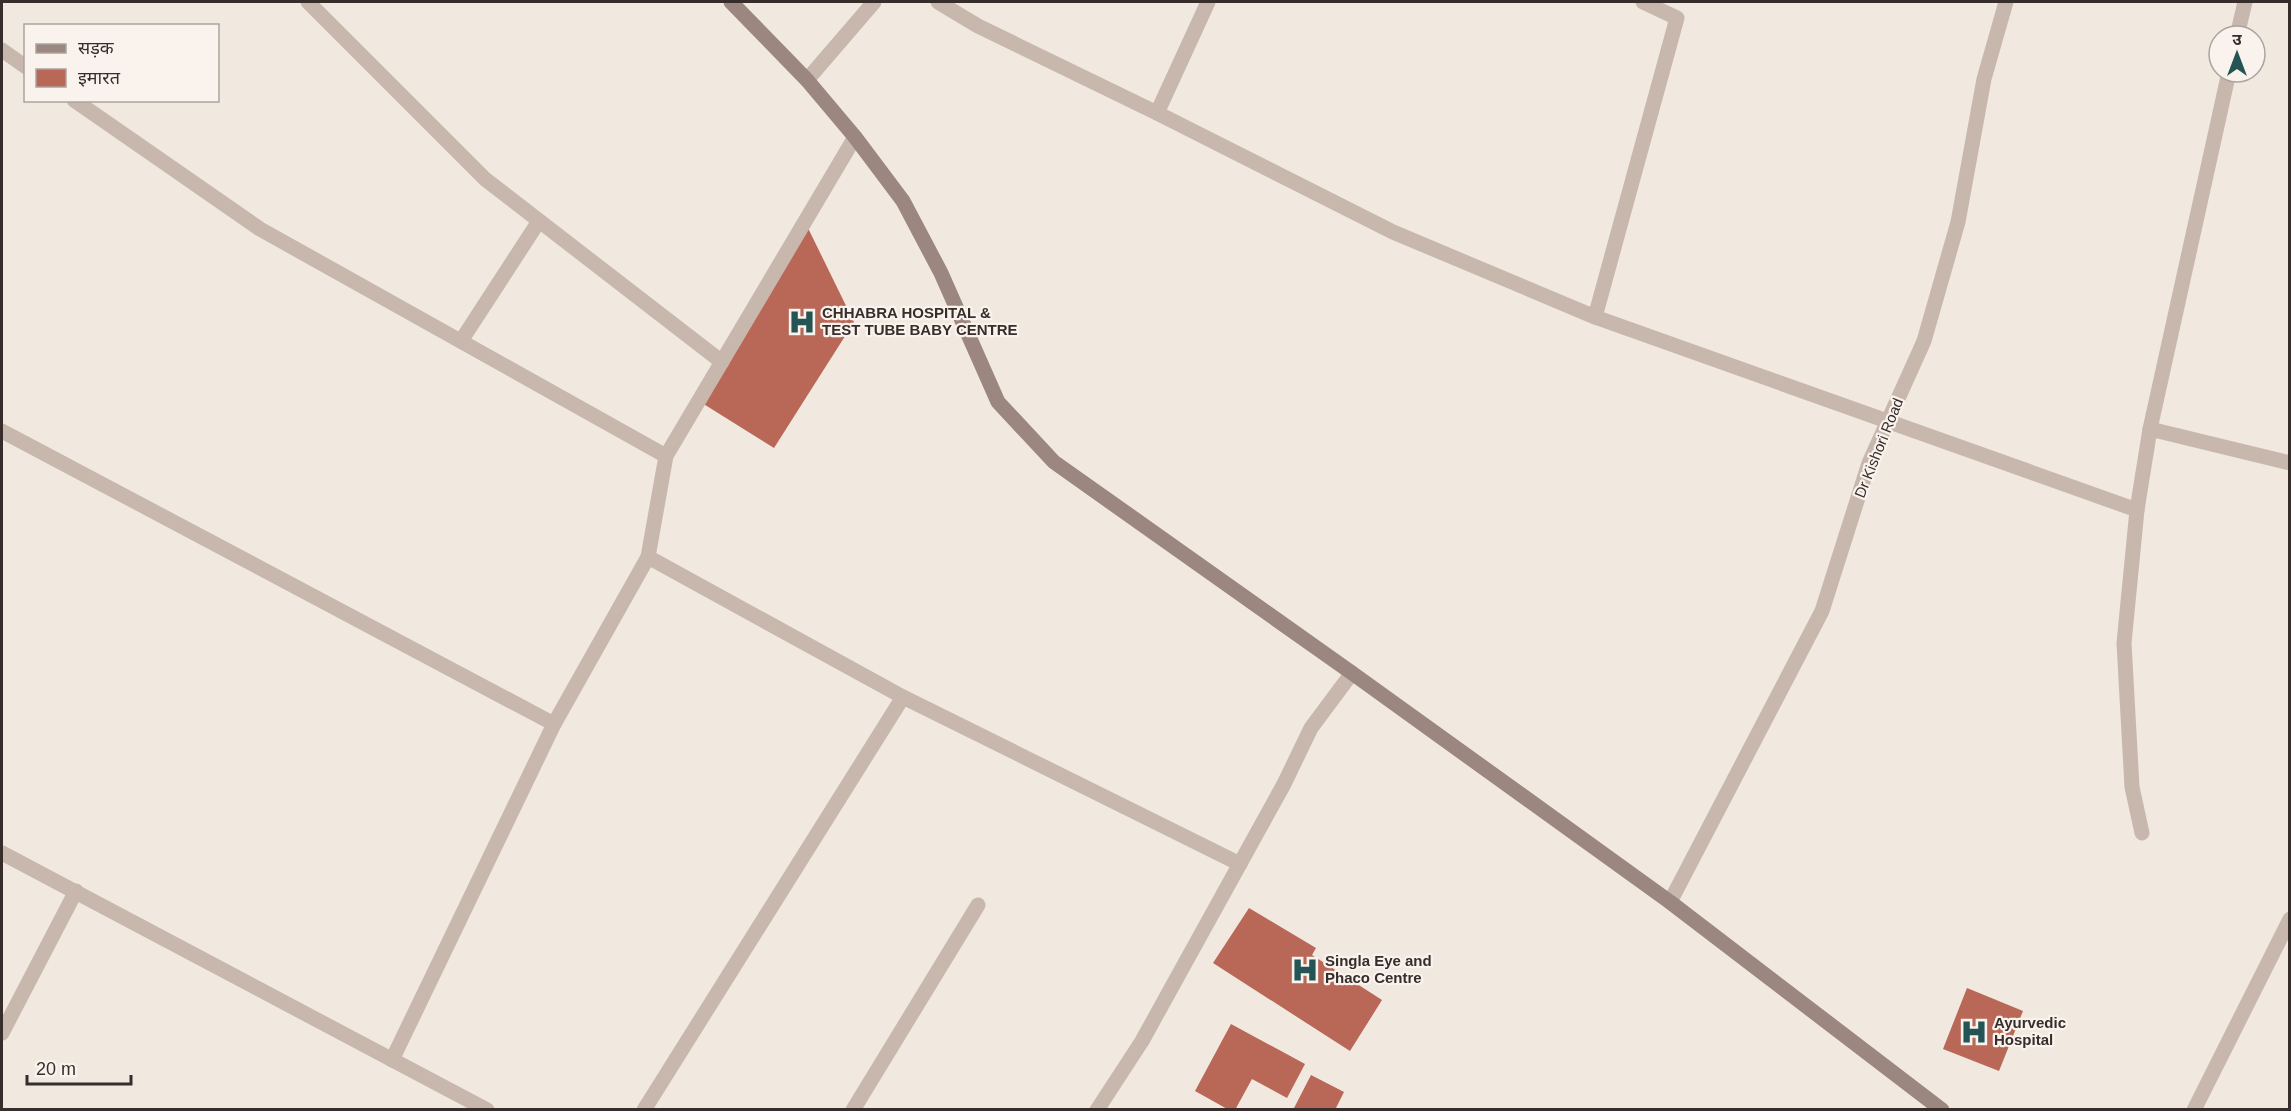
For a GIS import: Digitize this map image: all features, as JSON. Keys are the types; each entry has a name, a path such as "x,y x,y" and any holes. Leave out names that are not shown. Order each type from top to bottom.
{"main road":[{"path":"731,2 807,80 855,137 903,201 941,273 998,402 1054,462 1670,902 1942,1110"}],"street":[{"path":"308,2 485,179 722,362"},
{"path":"807,80 874,2"},
{"path":"938,2 978,26 1393,232 1595,317 2137,510"},
{"path":"1157,113 1208,2"},
{"path":"1643,2 1677,18"},
{"path":"1595,317 1681,2"},
{"name":"Dr Kishori Road","path":"1670,902 1822,611 1869,463 1924,341 1958,222 1984,79 2006,2"},
{"path":"2240,24 2245,2"},
{"path":"2,50 24,66"},
{"path":"2142,833 2132,787 2124,643 2137,510 2150,429 2226,84"},
{"path":"77,102 260,229 666,456"},
{"path":"392,1060 554,724 648,557 666,456 855,137"},
{"path":"461,341 539,222"},
{"path":"2150,429 2289,464"},
{"path":"2,431 554,724"},
{"path":"648,557 903,697 1240,864"},
{"path":"1097,1110 1142,1041 1284,784 1311,728 1352,673"},
{"path":"644,1110 903,697"},
{"path":"2,853 487,1110"},
{"path":"2,1033 76,891"},
{"path":"853,1110 978,905"},
{"path":"2194,1110 2289,919"}],"building":[{"path":"806,224 854,322 774,448 694,398"},
{"path":"1249,908 1316,948 1312,955 1382,1000 1350,1051 1213,963"},
{"path":"1967,988 2023,1011 1999,1071 1943,1049"},
{"path":"1231,1024 1305,1064 1287,1098 1252,1079 1235,1110 1229,1110 1195,1091"},
{"path":"1311,1075 1344,1092 1335,1110 1293,1110"}],"place":[{"name":"CHHABRA HOSPITAL & TEST TUBE BABY CENTRE","path":"802,322"},
{"name":"Singla Eye and Phaco Centre","path":"1305,970"},
{"name":"Ayurvedic Hospital","path":"1974,1032"}]}
